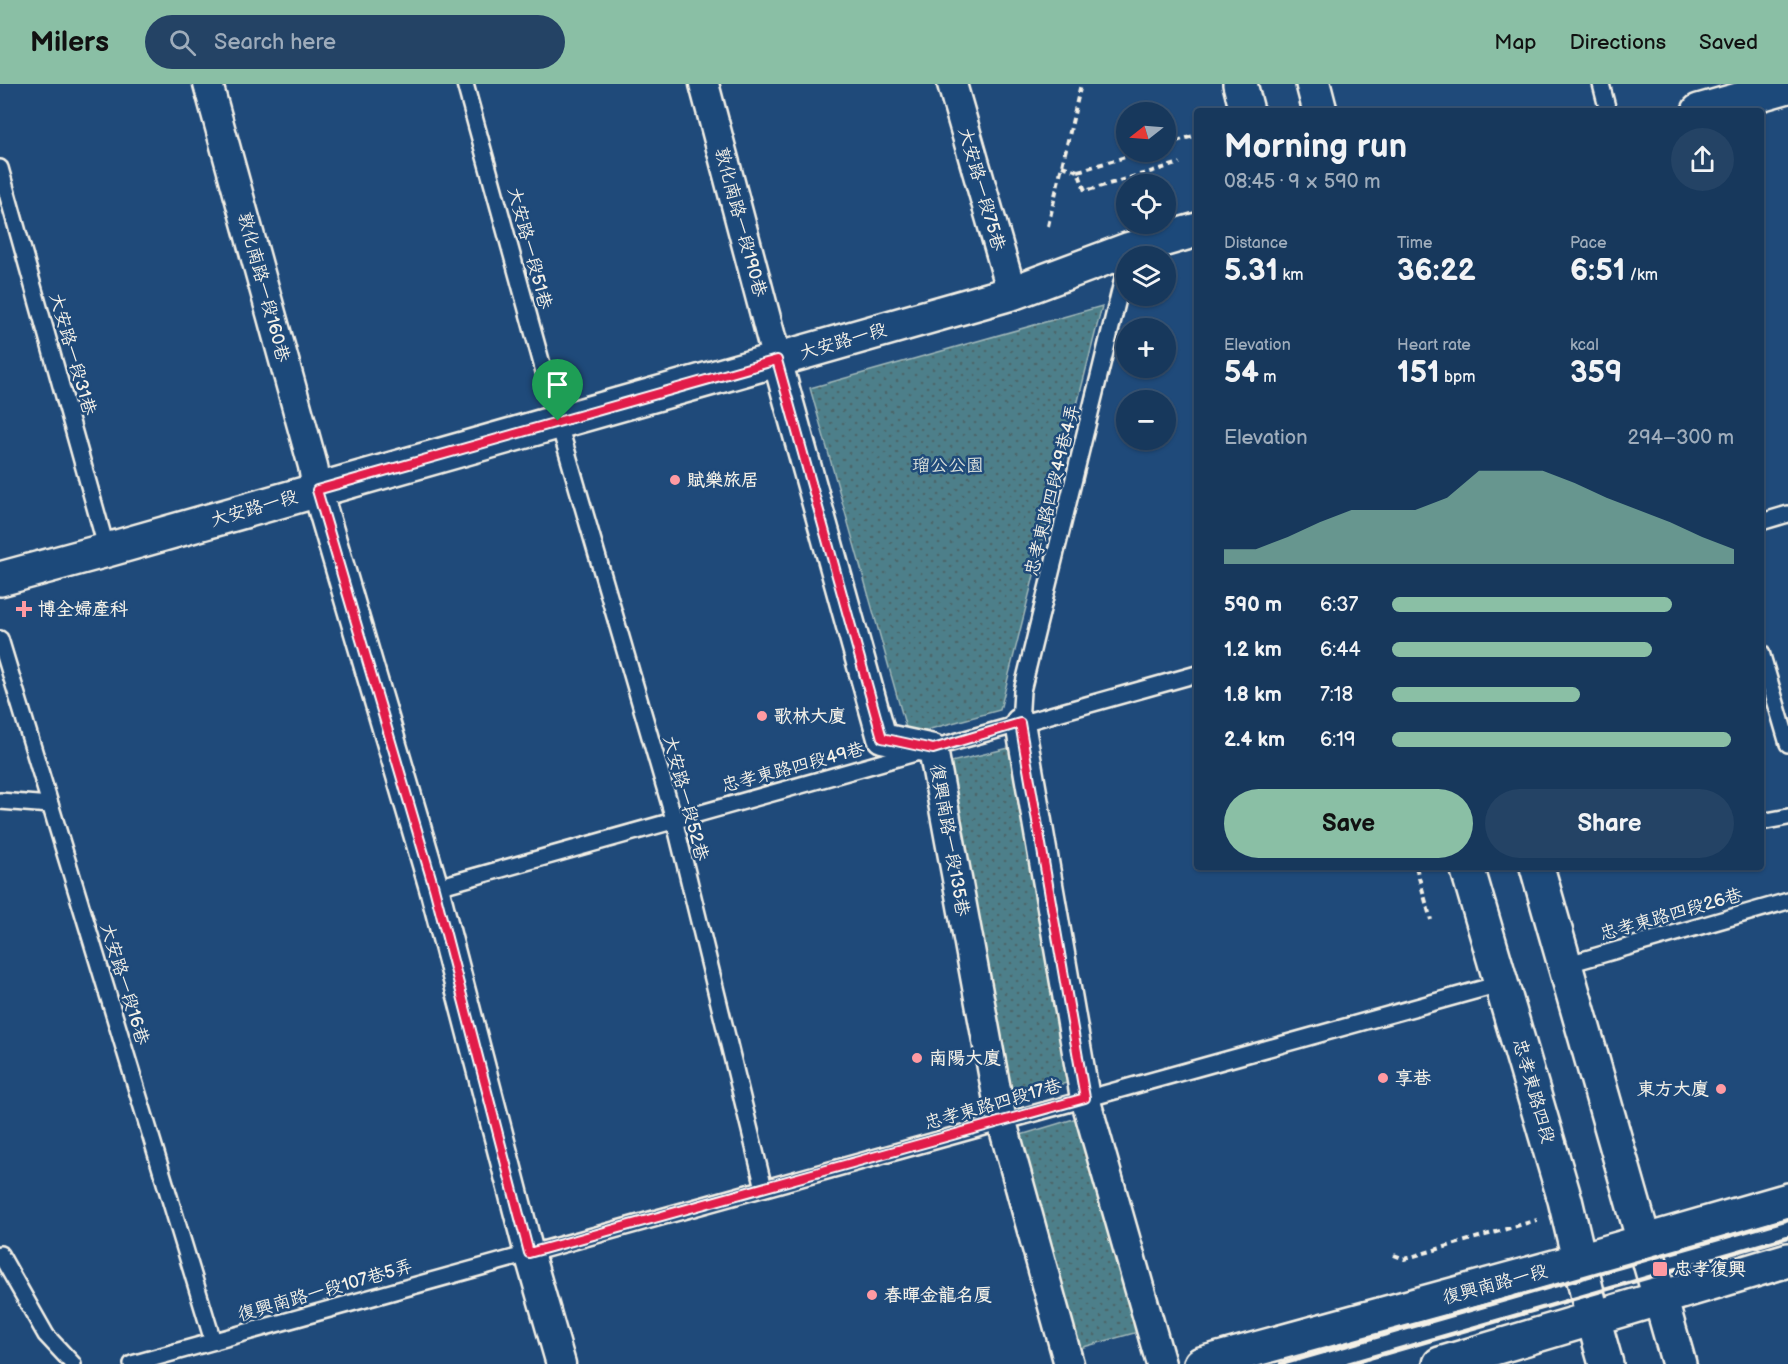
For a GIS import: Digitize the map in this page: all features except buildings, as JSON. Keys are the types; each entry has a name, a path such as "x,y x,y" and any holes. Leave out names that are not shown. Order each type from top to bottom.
{"main road":[{"path":"1240,84 1246,108"},
{"path":"1312,84 1319,108"},
{"path":"1710,108 1788,86"},
{"name":"大安路一段","path":"1157,246 1194,231"},
{"name":"大安路一段","path":"0,579 777,360 1116,261"},
{"name":"忠孝東路四段","path":"1468,870 1503,982 1565,1200 1606,1364"},
{"path":"1538,870 1679,1364"},
{"name":"復興南路一段","path":"1202,1364 1788,1200"},
{"path":"1440,1364 1788,1260"}],"street":[{"name":"敦化南路一段160巷","path":"208,84 313,466 317,490 434,888 529,1253 561,1364"},
{"name":"敦化南路一段190巷","path":"704,84 777,360"},
{"name":"大安路一段75巷","path":"952,84 1012,293"},
{"name":"復興南路一段135巷","path":"777,360 882,738 933,749 1002,1122 1069,1364"},
{"path":"1020,723 1085,1098 1161,1364"}],"lane":[{"name":"大安路一段51巷","path":"465,84 558,421"},
{"path":"1601,84 1607,108"},
{"name":"大安路一段31巷","path":"0,168 107,550"},
{"name":"忠孝東路四段49巷4弄","path":"1020,723 1022,691 1117,306"},
{"name":"大安路一段52巷","path":"558,421 674,819 764,1188"},
{"path":"1764,521 1788,514"},
{"name":"大安路一段16巷","path":"0,639 213,1341"},
{"path":"1764,662 1788,744"},
{"name":"忠孝東路四段49巷","path":"434,888 1194,675"},
{"path":"0,801 50,805"},
{"path":"1764,821 1788,817"},
{"name":"忠孝東路四段26巷","path":"1564,964 1788,901"},
{"name":"忠孝東路四段17巷","path":"529,1253 1503,982"},
{"name":"復興南路一段107巷5弄","path":"132,1364 529,1253"},
{"path":"0,1254 46,1335 73,1364"}],"path":[{"path":"1048,225 1081,84"},
{"path":"1176,141 1194,136"},
{"path":"1062,165 1078,171 1116,160"},
{"path":"1078,171 1085,191 1180,163"},
{"path":"1417,870 1431,920"},
{"path":"1394,1255 1404,1260 1545,1218"}],"green space":[{"name":"瑠公公園","path":"1102,306 1000,710 908,735 810,388"},
{"path":"1009,748 1067,1083 1008,1097 947,763"},
{"path":"1077,1118 1138,1332 1076,1349 1014,1137"}],"railway":[{"path":"1281,1364 1788,1219"},
{"path":"1348,1364 1788,1237"}],"place":[{"name":"賦樂旅居","path":"675,480"},
{"name":"博全婦產科","path":"24,609"},
{"name":"歌林大廈","path":"762,716"},
{"name":"南陽大廈","path":"917,1058"},
{"name":"享巷","path":"1383,1078"},
{"name":"東方大廈","path":"1721,1089"},
{"name":"忠孝復興","path":"1660,1269"},
{"name":"春暉金龍名厦","path":"872,1295"}],"route":[{"path":"777,360 882,738 933,749 1020,723 1085,1098 529,1253 434,888 317,490 558,421 777,360"}]}
